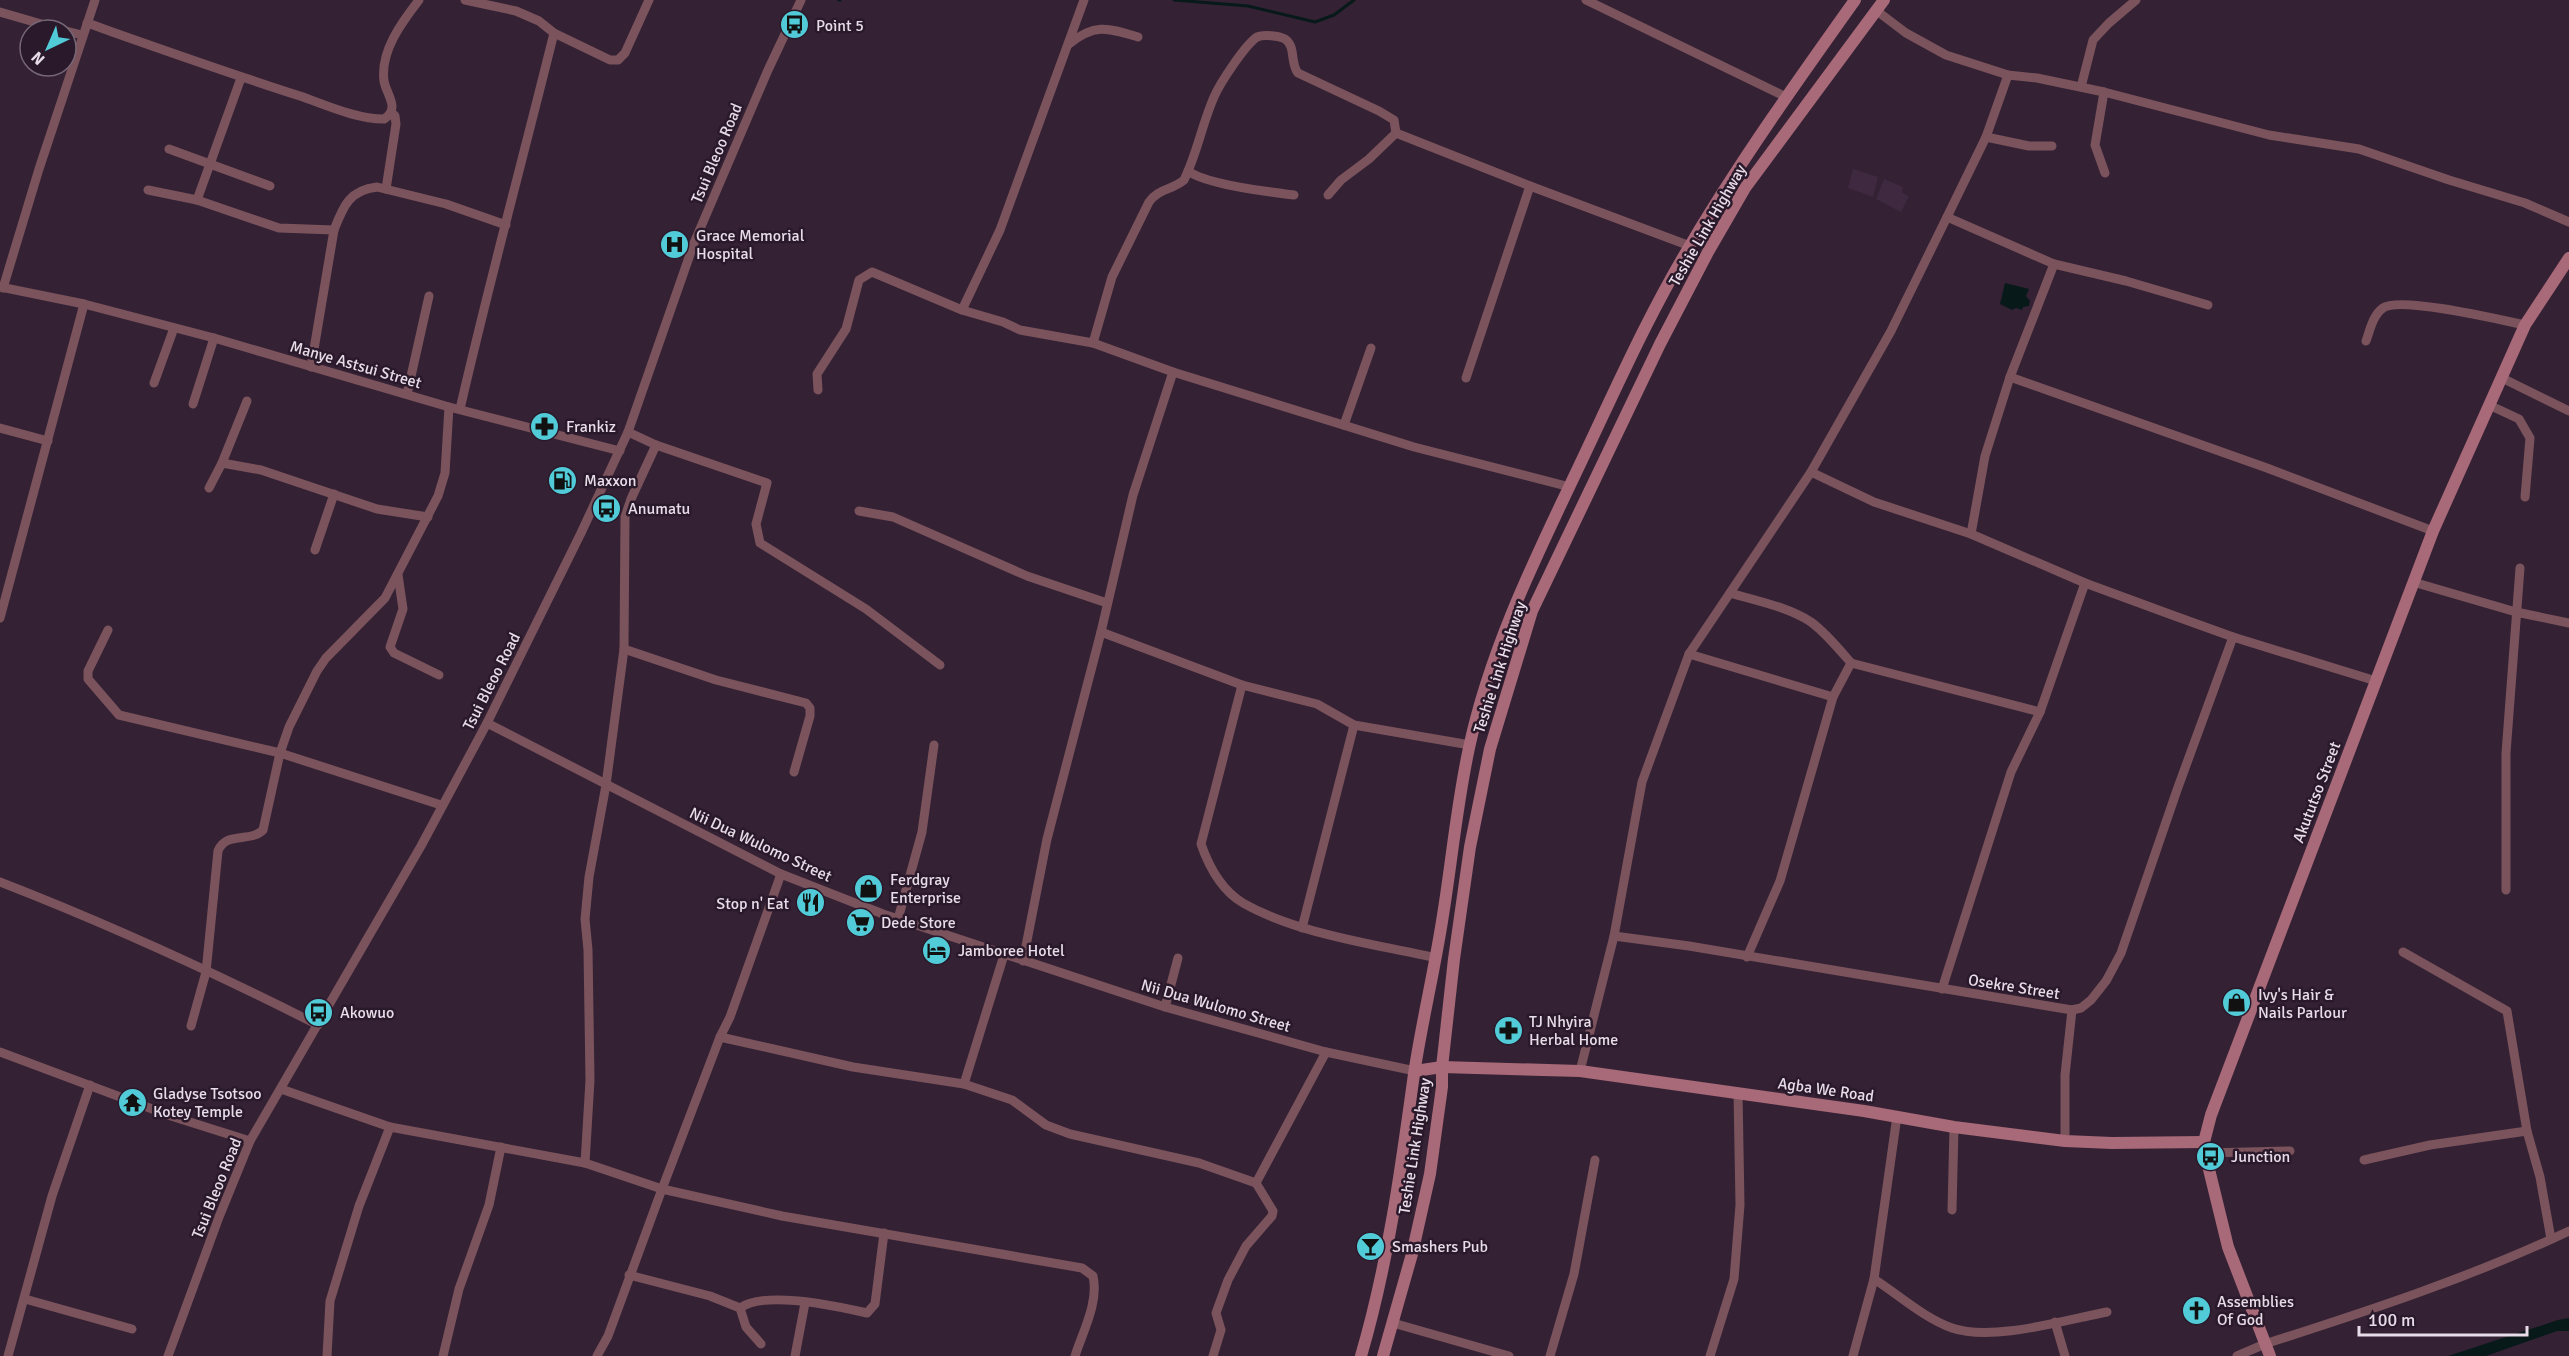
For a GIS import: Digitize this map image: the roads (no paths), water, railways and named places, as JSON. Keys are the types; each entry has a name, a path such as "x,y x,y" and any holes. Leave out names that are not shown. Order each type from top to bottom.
{"main road":[{"name":"Teshie Link Highway","path":"1361,1356 1401,1173 1415,1071 1436,958 1455,820 1470,745 1486,686 1510,617 1542,542 1633,354 1690,246 1786,97 1855,0"},
{"name":"Teshie Link Highway","path":"1383,1356 1412,1254 1430,1174 1470,847 1491,749 1532,611 1660,344 1708,252 1745,188 1884,0"},
{"name":"Akututso Street","path":"2270,1356 2228,1247 2205,1147 2211,1114 2433,531 2525,325 2569,258"},
{"name":"Agba We Road","path":"1415,1071 1442,1067 1580,1071 1738,1092 1898,1116 1954,1127 2065,1141 2205,1147"}],"street":[{"path":"2,287 95,0"},
{"path":"87,23 242,78 375,119 384,119 391,112 393,105 384,80 391,42 394,34 419,0"},
{"path":"465,0 516,11 539,21 554,33 610,60 618,60 625,53 649,0"},
{"name":"Tsui Bleoo Road","path":"168,1356 219,1217 250,1141 421,846 487,723 582,534 628,432 694,243 768,70 801,0"},
{"path":"962,310 1000,230 1084,0"},
{"path":"1586,0 1786,97"},
{"path":"2081,87 2093,40 2136,0"},
{"path":"1877,11 1906,33 1946,55 2008,75 2081,87 2269,135 2359,149 2525,203 2569,222"},
{"path":"0,12 20,18"},
{"path":"1068,45 1082,33 1094,29 1108,28 1138,37"},
{"path":"460,409 482,312 554,33"},
{"path":"78,34 82,35"},
{"path":"1093,343 1113,277 1149,202 1159,191 1176,186 1188,171 1219,87 1235,62 1257,37 1284,39 1289,44 1293,66 1298,73 1394,120 1396,133"},
{"path":"1580,1071 1614,936 1642,782 1689,654 1811,472 1891,331 1986,137 2008,75"},
{"path":"197,200 212,165 242,78"},
{"path":"2104,93 2095,145 2105,173"},
{"path":"386,189 396,124 395,116 391,112"},
{"path":"1396,133 1690,246"},
{"path":"1328,195 1341,180 1369,159 1396,133"},
{"path":"1986,137 2029,146 2052,146"},
{"path":"169,149 270,186"},
{"path":"1188,171 1197,176 1254,190 1294,195"},
{"path":"1466,378 1530,186"},
{"path":"311,367 334,230 345,203 353,194 366,188 386,189 446,204 506,225"},
{"path":"148,190 197,200 279,228 334,230"},
{"path":"1947,217 2054,264 2126,281 2208,305"},
{"path":"1971,534 1986,456 2010,377 2054,264"},
{"path":"818,390 817,374 846,329 859,280 872,272 962,310 1036,335 1093,343 1173,372 1414,447 1570,487"},
{"name":"Manye Astsui Street","path":"2,287 84,304 214,338 449,407 620,451"},
{"path":"407,394 429,296"},
{"path":"1,614 84,304"},
{"path":"2366,341 2375,315 2384,307 2397,304 2416,305 2525,325"},
{"path":"154,383 174,328"},
{"path":"193,404 214,338"},
{"path":"1344,425 1371,348"},
{"path":"1023,961 1047,839 1101,632 1133,495 1173,372"},
{"path":"2010,377 2267,468 2433,531"},
{"path":"2502,378 2569,411"},
{"path":"209,488 222,463 247,401"},
{"path":"2489,405 2519,419 2530,438 2525,497"},
{"path":"191,1026 206,972 218,851 221,844 227,840 259,834 263,830 280,753 289,727 317,671 326,658 380,604 398,575 438,496 445,473 449,407"},
{"path":"0,428 48,441"},
{"path":"628,432 656,445 766,483 756,524 760,543 866,609 940,665"},
{"path":"585,1163 590,1080 588,950 585,919 589,876 606,785 624,650 626,517 631,499 656,445"},
{"path":"222,463 261,470 377,509 428,517"},
{"path":"1811,472 1874,502 1971,534 2085,582 2233,637 2376,681"},
{"path":"315,550 334,494"},
{"path":"859,511 893,517 1027,576 1107,603"},
{"path":"2506,890 2506,753 2520,568"},
{"path":"398,575 403,609 390,647 394,653 439,675"},
{"path":"1942,989 2011,772 2040,712 2085,582"},
{"path":"2413,582 2516,612 2569,623"},
{"path":"1730,593 1778,608 1810,622 1831,640 1851,663 2040,712"},
{"path":"108,630 88,671 88,679 119,715 280,753 441,805"},
{"path":"1101,632 1242,685 1317,704 1354,725 1470,745"},
{"name":"Osekre Street","path":"1614,936 1689,946 2072,1010 2081,1008 2091,1000 2106,981 2121,953 2233,637"},
{"path":"624,650 716,680 806,703 810,708 810,716 794,772"},
{"path":"1689,654 1833,697"},
{"path":"1747,957 1780,881 1833,697 1851,663"},
{"path":"1242,685 1201,844 1208,865 1222,884 1242,902 1302,928 1436,958"},
{"name":"Nii Dua Wulomo Street","path":"487,723 781,874 898,919 1165,1007 1326,1052 1415,1071"},
{"path":"1302,928 1354,725"},
{"path":"898,919 922,832 934,745"},
{"path":"597,1356 608,1336 720,1037 730,1017 781,874"},
{"path":"0,882 91,918 248,990 318,1025"},
{"path":"2403,952 2507,1011 2527,1131 2540,1177 2551,1239"},
{"path":"964,1084 1004,955"},
{"path":"1165,1007 1178,958"},
{"path":"2065,1141 2065,1075 2072,1010"},
{"path":"720,1037 853,1067 964,1084 1012,1100 1046,1125 1070,1134 1200,1163 1256,1182 1273,1211 1272,1216 1246,1246 1228,1280 1216,1313 1221,1330 1213,1356"},
{"path":"0,1052 171,1116 250,1141"},
{"path":"1256,1182 1326,1052"},
{"path":"8,1356 52,1196 90,1085"},
{"path":"281,1089 390,1127 585,1163 662,1189 782,1216 1082,1268 1093,1276 1094,1299 1075,1356"},
{"path":"1710,1356 1734,1279 1740,1205 1738,1092"},
{"path":"1853,1356 1874,1279 1898,1116"},
{"path":"327,1356 330,1301 359,1206 390,1127"},
{"path":"1952,1210 1954,1127"},
{"path":"2364,1160 2430,1145 2527,1131"},
{"path":"443,1356 459,1289 489,1205 501,1147"},
{"path":"2205,1147 2290,1151"},
{"path":"1550,1356 1574,1274 1595,1160"},
{"path":"2237,1356 2265,1344 2440,1284 2569,1231"},
{"path":"740,1308 747,1303 765,1299 831,1305 867,1313 875,1304 884,1233"},
{"path":"629,1275 710,1296 740,1308"},
{"path":"1874,1279 1953,1328 1993,1334 2107,1312"},
{"path":"25,1299 132,1329"},
{"path":"795,1356 805,1303"},
{"path":"740,1308 746,1327 761,1344"},
{"path":"2055,1322 2066,1356"},
{"path":"1393,1323 1509,1356"}],"waterway":[{"path":"1174,0 1248,6 1315,22 1334,15 1354,0"}],"place":[{"name":"Point 5","path":"795,25"},
{"name":"Grace Memorial Hospital","path":"675,244"},
{"name":"Frankiz","path":"545,426"},
{"name":"Maxxon","path":"563,480"},
{"name":"Anumatu","path":"607,508"},
{"name":"Ferdgray Enterprise","path":"869,888"},
{"name":"Stop n' Eat","path":"810,903"},
{"name":"Dede Store","path":"860,922"},
{"name":"Jamboree Hotel","path":"937,950"},
{"name":"Ivy's Hair & Nails Parlour","path":"2237,1003"},
{"name":"Akowuo","path":"319,1012"},
{"name":"TJ Nhyira Herbal Home","path":"1508,1030"},
{"name":"Gladyse Tsotsoo Kotey Temple","path":"132,1102"},
{"name":"Junction","path":"2210,1156"},
{"name":"Smashers Pub","path":"1371,1246"},
{"name":"Assemblies Of God","path":"2196,1310"}]}
